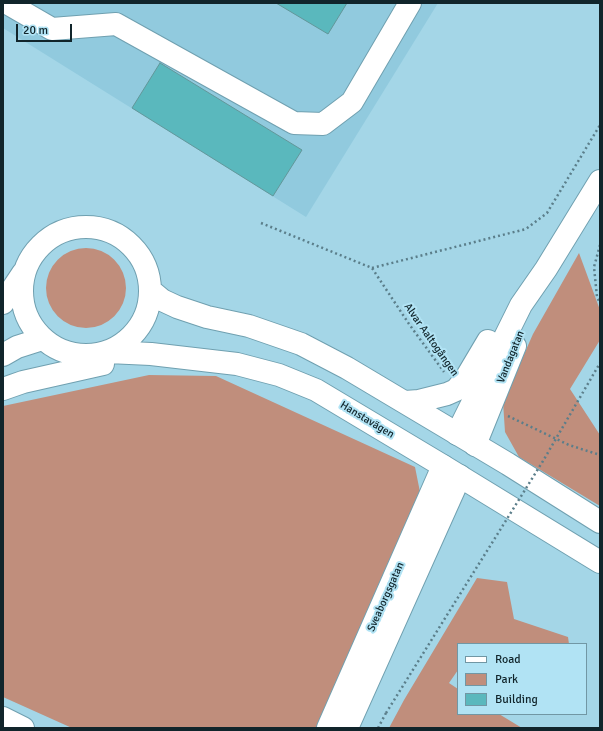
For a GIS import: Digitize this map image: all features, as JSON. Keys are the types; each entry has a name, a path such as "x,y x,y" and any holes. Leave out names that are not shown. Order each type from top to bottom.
{"main road":[{"path":"7,3 52,28 116,24 294,123 323,124 352,102 410,3"},
{"name":"Vandagatan","path":"466,440 521,305 546,269 600,181"},
{"path":"3,303 36,251 46,240 59,233 74,228 92,227 110,232 127,241 139,255 147,272 150,290 148,310 139,328 126,342 108,352 91,356 73,354 57,349 42,339 30,324 23,305 22,286 26,267"},
{"name":"Vandagatan","path":"466,440 490,407 546,269"},
{"path":"150,290 162,300 176,307 207,317 249,326 301,344 347,368 405,402 600,522"},
{"name":"Vandagatan","path":"456,390 466,378 497,325 521,305"},
{"path":"3,355 17,347 42,339"},
{"name":"Hanstavägen","path":"108,352 151,354 237,364 279,375 316,390 600,562"},
{"path":"3,389 22,382 151,354"},
{"path":"405,402 419,401 456,390"},
{"path":"452,471 466,440"},
{"name":"Sveaborgsgatan","path":"328,728 452,471"},
{"name":"Sveaborgsgatan","path":"347,728 452,471"},
{"path":"3,718 23,728"}],"path":[{"path":"260,223 372,268 526,229 547,213 600,125"},
{"path":"600,246 594,267 597,297 600,302"},
{"name":"Alvar Aaltogången","path":"372,268 409,324 456,390"},
{"path":"378,728 543,461 600,363"},
{"path":"490,407 568,445 600,454"}],"shaded area":[{"path":"3,3 438,3 306,217 3,28"}],"green space":[{"path":"78,248 94,248 115,259 126,280 126,296 115,317 94,328 78,328 64,322 57,317 52,310 46,296 46,280 52,266 57,259 64,254"},
{"path":"579,253 600,310 600,340 570,389 600,435 600,506 519,457 505,432 503,402 533,334"},
{"path":"149,375 216,376 415,467 420,492 321,728 72,728 3,697 3,406"},
{"path":"477,578 507,582 514,619 568,637 569,643 457,643 457,671 449,683 457,688 457,715 501,715 522,728 389,728 404,700"}],"building":[{"path":"276,3 347,3 328,34"},
{"path":"160,63 302,150 273,196 132,108"}]}
